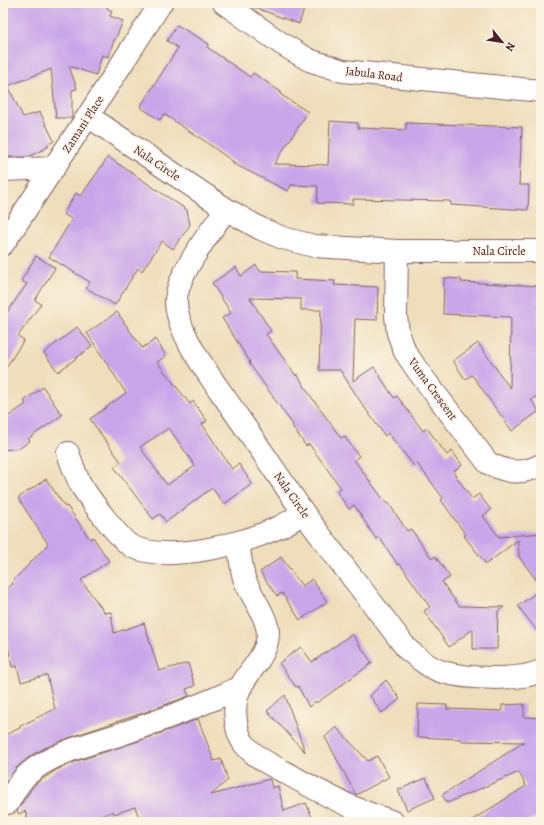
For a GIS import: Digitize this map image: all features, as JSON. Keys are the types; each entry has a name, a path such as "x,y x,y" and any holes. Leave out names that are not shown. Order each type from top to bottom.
{"street":[{"name":"Zamani Place","path":"3,244 161,3"},
{"name":"Jabula Road","path":"224,3 282,44 309,60 343,71 541,91"},
{"name":"Nala Circle","path":"88,116 226,209 261,229 283,238 314,246 398,251 541,251"},
{"path":"3,170 54,168"},
{"name":"Nala Circle","path":"226,209 185,271 179,285 176,300 178,313 184,332 203,365 304,512 407,649 422,662 443,672 465,676 511,678 531,676 541,672"},
{"name":"Vuma Crescent","path":"398,251 396,286 398,333 405,352 488,463 502,470 517,472 530,471 541,465"},
{"path":"68,453 82,486 121,538 132,547 168,553 207,549 238,542 279,527 304,512"},
{"path":"238,542 244,577 264,617 268,633 266,648 259,662 241,687 236,701 236,717 239,733 245,744 272,766 350,806 393,822"},
{"path":"8,803 22,779 30,772 59,755 129,732 241,687"}],"building":[{"path":"3,3 109,3 107,8 112,11 110,16 123,21 108,57 102,55 96,75 69,66 77,89 72,90 72,118 56,118 51,69 8,86 23,117 40,112 54,141 47,145 48,147 28,157 3,157"},
{"path":"247,3 306,3 299,24 248,5"},
{"path":"177,25 209,44 207,47 250,77 253,73 281,92 280,94 308,112 274,164 328,165 330,121 358,123 358,128 406,130 406,123 522,127 519,185 529,185 528,210 451,205 450,201 353,199 353,204 317,203 318,186 291,185 288,191 232,163 235,163 164,114 160,120 140,107 178,48 167,41"},
{"path":"108,157 187,210 190,225 173,249 162,241 142,271 138,268 115,305 86,288 90,282 49,257 72,219 63,214 76,193 81,196"},
{"path":"36,256 55,268 35,300 41,304 18,336 24,340 3,372 3,318 27,284 21,281"},
{"path":"256,265 260,271 295,272 295,279 335,281 334,285 378,287 377,320 355,319 353,381 374,367 394,398 397,396 423,431 427,428 447,455 452,451 462,465 453,472 472,499 479,494 491,510 483,516 499,537 541,533 541,586 519,557 518,540 486,564 464,536 466,535 441,500 443,498 417,463 414,466 388,433 385,436 340,370 319,370 321,310 301,310 301,299 250,298 271,331 266,334 296,376 297,374 341,438 344,436 359,456 354,460 386,503 388,502 407,531 411,529 432,559 435,556 450,577 442,582 459,606 504,607 498,611 497,649 473,649 473,629 449,647 424,611 430,607 400,564 398,565 379,537 376,539 354,505 349,509 336,491 341,488 309,444 306,446 249,363 250,362 222,318 231,313 212,283 236,267 241,276"},
{"path":"444,278 461,279 461,282 540,286 538,336 541,336 541,393 531,400 539,411 512,431 472,375 465,379 453,361 478,343 510,388 511,317 443,314"},
{"path":"117,312 142,348 156,339 166,356 157,362 190,404 193,401 207,421 202,424 232,469 239,464 252,484 224,504 212,488 166,522 160,514 153,519 114,467 121,462 90,419 126,393 87,333","holes":["169,428 195,466 167,485 140,447"]},
{"path":"77,327 92,346 58,372 44,353"},
{"path":"43,387 62,415 28,439 30,441 20,448 3,450 3,420 26,404 24,401"},
{"path":"46,479 65,507 67,506 90,539 93,537 109,561 81,580 105,613 111,612 114,633 144,623 159,671 188,663 195,686 186,689 189,696 71,737 45,748 32,755 17,767 3,786 3,736 55,709 47,675 21,682 17,666 12,667 3,619 3,594 13,583 12,582 48,544 18,498"},
{"path":"281,557 302,586 312,579 327,602 300,620 282,593 277,596 260,572"},
{"path":"541,589 541,636 518,606"},
{"path":"352,634 372,663 318,702 314,702 309,707 298,686 296,687 279,663 301,647 312,662"},
{"path":"386,680 400,699 382,713 370,696"},
{"path":"285,695 305,752 267,711"},
{"path":"418,704 447,705 447,709 502,711 502,705 524,704 524,717 541,718 541,815 525,822 469,822 526,786 519,772 447,803 442,795 524,742 461,741 461,739 417,737"},
{"path":"198,719 214,761 221,759 228,780 211,795 270,779 272,788 278,786 284,811 306,803 314,822 141,822 135,807 114,814 113,811 87,822 29,822 25,811 19,814 17,811 34,785 56,770 80,760 145,739"},
{"path":"336,727 368,761 377,756 389,777 356,795 325,737"},
{"path":"426,778 435,798 407,810 398,790"}]}
